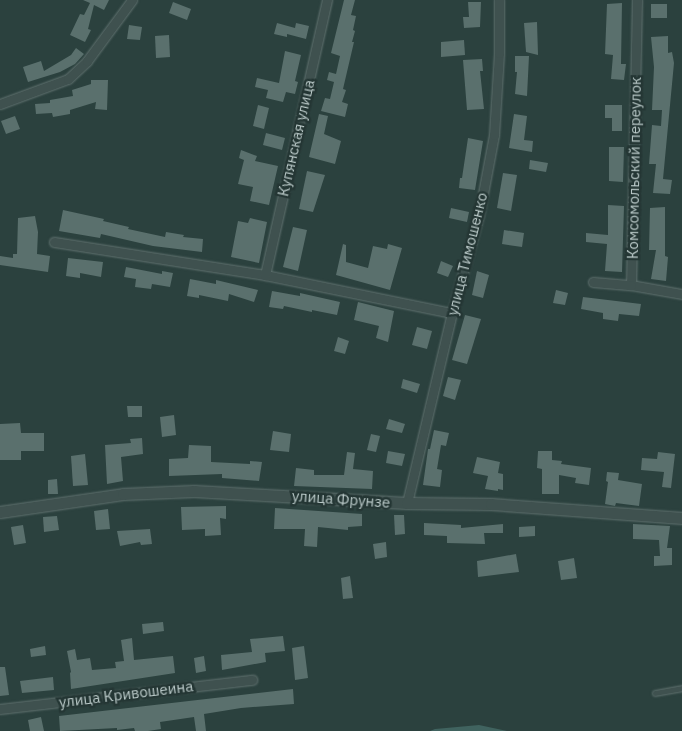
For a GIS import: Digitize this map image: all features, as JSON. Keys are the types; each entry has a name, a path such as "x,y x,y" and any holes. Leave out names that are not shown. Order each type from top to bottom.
{"street":[{"path":"0,104 68,78 87,61 132,0"},
{"name":"Купянская улица","path":"265,275 327,0"},
{"name":"улица Тимошенко","path":"407,503 452,312 479,215 494,135 499,53 499,0"},
{"name":"Комсомольский переулок","path":"631,285 638,0"},
{"path":"54,242 265,275 452,312"},
{"path":"593,282 631,285 682,294"},
{"name":"улица Фрунзе","path":"0,512 124,494 194,491 407,503 491,504 682,518"},
{"name":"улица Кривошеина","path":"0,708 252,680"}],"lane":[{"path":"655,693 682,688"}],"water":[{"path":"479,725 507,731 430,731 435,729"}],"building":[{"path":"83,0 109,0 104,10 94,5 88,29 91,30 85,42 70,35 80,14 84,15 90,3"},
{"path":"344,0 355,0 351,15 356,16 352,42 354,42 343,89 346,90 342,102 348,104 345,117 321,111 325,98 330,99 334,82 327,80 329,72 336,74 340,56 331,53"},
{"path":"173,2 191,9 187,20 169,13"},
{"path":"468,2 481,2 480,27 464,28 463,17 469,17"},
{"path":"622,3 621,64 626,64 624,80 611,79 613,55 605,54 607,4"},
{"path":"651,4 667,4 667,18 651,18"},
{"path":"537,22 538,55 526,52 524,23"},
{"path":"277,23 295,28 296,23 309,26 306,39 287,34 287,37 274,34"},
{"path":"129,25 142,27 140,40 127,39"},
{"path":"169,35 170,57 156,58 155,36"},
{"path":"668,36 668,53 672,52 674,63 663,179 672,180 670,194 653,193 656,164 649,164 652,125 661,126 662,110 652,110 654,67 651,37"},
{"path":"464,40 465,55 441,57 441,42"},
{"path":"76,48 84,54 75,64 60,72 28,82 23,67 41,61 44,71 71,55"},
{"path":"285,51 301,55 295,81 298,82 295,94 286,92 283,102 266,98 268,90 255,87 257,78 279,83"},
{"path":"515,56 529,56 527,96 515,94 517,72 515,72"},
{"path":"482,59 483,71 480,71 484,109 467,110 463,60"},
{"path":"91,80 108,80 107,110 95,109 96,102 70,110 70,114 53,117 52,113 36,114 35,104 50,103 50,100 73,96 72,90 91,84"},
{"path":"258,105 269,108 264,129 253,126"},
{"path":"605,105 622,105 622,131 612,131 612,118 605,118"},
{"path":"319,114 328,116 324,134 341,141 335,164 309,157"},
{"path":"514,114 527,116 524,140 533,141 532,152 509,148"},
{"path":"15,116 20,129 6,134 1,121"},
{"path":"266,133 285,138 282,150 263,145"},
{"path":"468,138 483,141 475,190 459,188"},
{"path":"609,147 624,147 623,182 609,181"},
{"path":"241,150 257,156 255,161 278,166 269,205 250,201 253,187 238,184 244,160 239,158"},
{"path":"530,160 548,163 546,172 529,169"},
{"path":"307,171 325,175 313,212 299,209"},
{"path":"503,173 517,175 511,211 497,208"},
{"path":"608,205 624,206 622,272 605,271 607,244 586,242 586,233 608,235"},
{"path":"665,207 665,256 668,257 666,281 651,279 656,250 649,250 650,208"},
{"path":"451,208 469,212 467,222 449,218"},
{"path":"63,210 104,219 103,221 129,227 128,229 165,237 166,232 184,235 183,237 203,239 202,252 153,246 101,234 100,238 59,231"},
{"path":"35,216 38,232 37,254 50,256 48,272 0,265 0,256 13,258 13,254 17,254 18,218"},
{"path":"250,218 267,222 259,263 231,257 238,221 248,223"},
{"path":"293,227 307,230 298,271 283,267"},
{"path":"504,230 524,233 522,247 502,244"},
{"path":"343,244 346,245 346,262 368,268 373,246 387,249 388,244 402,248 390,290 336,275"},
{"path":"68,258 103,262 101,277 80,273 80,278 66,276"},
{"path":"441,261 453,266 448,277 437,273"},
{"path":"126,267 162,274 162,271 173,273 170,287 152,284 151,289 135,287 136,279 124,277"},
{"path":"477,271 489,275 483,298 472,295"},
{"path":"190,279 216,284 216,280 258,290 254,302 229,294 228,301 199,295 199,298 187,296"},
{"path":"556,290 568,293 565,305 553,303"},
{"path":"272,291 300,296 300,293 340,302 337,315 284,306 283,309 269,307"},
{"path":"583,297 641,304 639,316 619,314 618,321 603,319 603,313 581,309"},
{"path":"358,302 394,311 388,342 376,338 379,326 354,320"},
{"path":"465,315 481,319 467,364 452,360"},
{"path":"417,327 432,331 427,349 412,345"},
{"path":"338,337 349,341 345,354 334,351"},
{"path":"448,377 461,380 455,400 443,396"},
{"path":"403,379 420,384 417,393 401,388"},
{"path":"127,406 142,406 142,417 128,417"},
{"path":"174,415 176,435 162,437 160,417"},
{"path":"389,419 405,424 402,433 386,429"},
{"path":"20,423 21,433 44,433 44,451 21,451 21,460 0,460 0,424"},
{"path":"434,430 449,433 446,446 441,445 437,469 442,470 440,487 423,485 428,449 430,449"},
{"path":"273,431 291,434 289,452 270,450"},
{"path":"371,434 380,436 376,452 367,450"},
{"path":"142,438 143,454 121,457 123,481 107,484 105,445 131,443 130,439"},
{"path":"189,445 211,446 211,462 250,464 250,461 262,462 259,481 222,478 222,474 169,476 169,459 188,458"},
{"path":"388,451 405,454 402,466 386,463"},
{"path":"538,451 552,451 552,460 562,461 561,464 591,468 589,485 575,483 576,478 559,475 559,494 542,494 542,469 537,468"},
{"path":"347,452 355,453 353,469 373,471 372,489 294,486 296,468 314,470 314,475 344,475"},
{"path":"658,452 675,454 671,488 662,487 664,472 641,470 642,458 657,459"},
{"path":"85,454 88,485 73,486 71,456"},
{"path":"477,457 500,462 498,473 503,474 503,490 485,489 488,476 473,473"},
{"path":"607,472 619,473 618,480 642,484 639,506 616,503 615,506 605,504 608,482 606,481"},
{"path":"57,479 58,494 48,494 48,480"},
{"path":"226,506 226,519 220,518 221,535 205,536 205,529 182,530 181,507"},
{"path":"275,508 362,514 362,526 348,527 348,530 318,527 317,547 304,546 305,529 274,529"},
{"path":"108,509 110,529 96,530 94,511"},
{"path":"394,515 404,515 405,534 395,535"},
{"path":"57,516 59,530 44,532 43,517"},
{"path":"424,523 461,525 461,528 503,524 503,533 484,533 485,544 447,543 447,536 424,535"},
{"path":"633,524 670,526 667,548 672,548 672,565 654,566 654,556 660,556 659,540 633,539"},
{"path":"23,525 26,543 14,545 11,527"},
{"path":"535,526 535,536 519,537 519,527"},
{"path":"150,529 152,544 141,545 140,542 120,546 117,531"},
{"path":"386,542 387,557 375,559 373,544"},
{"path":"516,554 519,572 478,577 477,561"},
{"path":"574,558 577,578 561,580 558,561"},
{"path":"350,576 353,598 343,599 341,578"},
{"path":"163,622 164,631 143,634 142,624"},
{"path":"283,636 285,651 265,653 266,662 222,670 221,655 252,652 250,639"},
{"path":"132,638 134,660 173,656 175,673 71,689 71,672 67,651 75,649 77,660 90,658 92,670 116,668 115,662 124,661 121,640"},
{"path":"45,646 46,655 31,657 30,649"},
{"path":"304,646 308,678 295,680 292,648"},
{"path":"204,656 206,671 196,673 194,658"},
{"path":"0,667 5,667 9,695 0,696"},
{"path":"53,677 54,690 22,693 20,681"},
{"path":"293,689 294,704 241,708 204,714 206,731 196,731 194,717 160,722 161,729 148,731 135,731 134,728 117,730 117,728 60,731 59,716"},
{"path":"41,717 44,731 30,731 28,720"}]}
